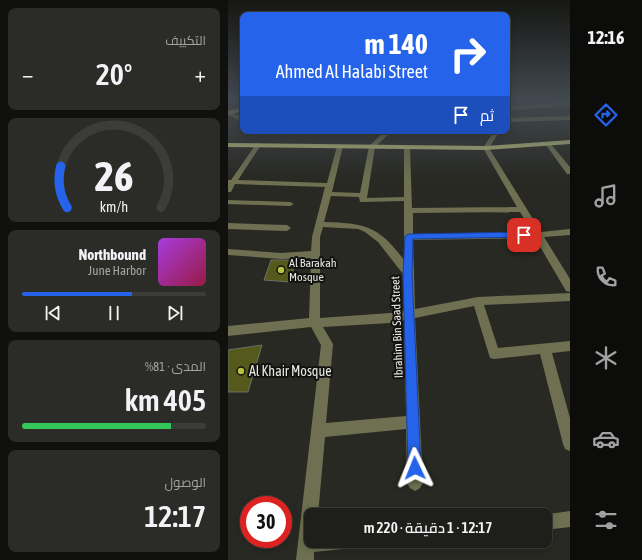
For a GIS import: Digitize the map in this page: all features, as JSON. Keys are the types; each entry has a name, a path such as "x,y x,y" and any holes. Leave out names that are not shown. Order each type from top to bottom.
{"main road":[{"path":"228,144 486,148 570,142"}],"street":[{"path":"386,134 372,146 363,200 408,199"},
{"path":"495,134 486,148 570,288"},
{"path":"548,144 570,172"},
{"path":"228,190 231,182 258,145"},
{"path":"319,548 306,552 327,344 314,322 315,254 316,237 319,224 340,146"},
{"name":"Ibrahim Bin Saad Street","path":"407,146 409,236 408,274 415,483"},
{"path":"231,182 329,190 363,195"},
{"path":"228,202 290,204"},
{"path":"408,211 523,209"},
{"path":"319,224 361,227 372,233 391,249 408,274"},
{"path":"228,226 287,228"},
{"path":"409,236 538,235 570,232"},
{"path":"228,252 281,256 315,254"},
{"path":"228,331 314,322 390,318 478,301 570,296"},
{"path":"478,301 494,354 570,346"},
{"path":"545,349 570,444"},
{"path":"319,431 413,422"},
{"path":"552,521 570,520"}],"building":[{"name":"Al Barakah Mosque","path":"271,260 296,260 290,282 264,280"},
{"name":"Al Khair Mosque","path":"262,345 248,392 228,392 228,350"}],"place":[{"name":"Al Barakah Mosque","path":"281,270"},
{"name":"Al Khair Mosque","path":"241,371"}],"route":[{"path":"415,468 408,274 409,236 524,235"}]}
